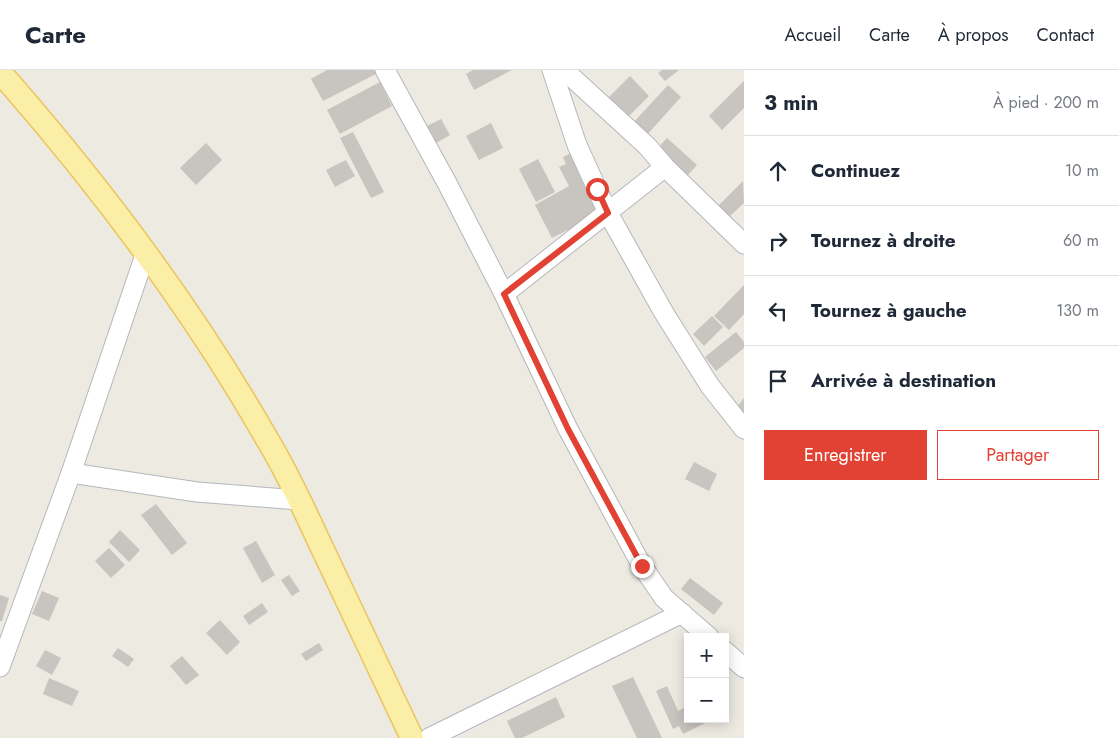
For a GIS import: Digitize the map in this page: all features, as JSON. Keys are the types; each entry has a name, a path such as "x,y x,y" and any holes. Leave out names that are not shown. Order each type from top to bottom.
{"main road":[{"path":"0,72 90,178 146,252 197,324 231,378 269,441 299,500 412,738"}],"street":[{"path":"385,70 504,294 568,429 642,566 664,598 704,633"},
{"path":"552,70 578,145 608,213 664,313 705,378 744,429"},
{"path":"564,70 647,146 665,168 744,244"},
{"path":"504,294 665,168"},
{"path":"0,667 71,473 146,252"},
{"path":"71,473 197,492 299,500"},
{"path":"429,738 682,613"},
{"path":"729,655 744,668"}],"building":[{"path":"327,70 374,70 376,74 323,101 311,79"},
{"path":"473,70 512,70 474,90 466,74"},
{"path":"662,70 679,70 665,81 658,73"},
{"path":"630,76 649,96 628,117 609,97"},
{"path":"744,81 744,108 722,130 709,116"},
{"path":"380,82 392,106 340,134 327,110"},
{"path":"668,85 681,97 645,137 632,124"},
{"path":"441,119 450,135 436,143 427,126"},
{"path":"491,123 503,148 479,160 466,136"},
{"path":"353,132 384,192 371,198 340,138"},
{"path":"667,138 697,165 688,175 658,148"},
{"path":"206,143 222,160 196,185 180,168"},
{"path":"573,152 604,211 552,238 535,205 569,186 559,167 566,164 563,157"},
{"path":"538,159 555,192 536,202 519,169"},
{"path":"346,160 355,176 335,187 326,170"},
{"path":"743,181 744,203 729,217 718,206"},
{"path":"744,285 744,314 729,330 714,316"},
{"path":"712,316 723,327 704,346 693,334"},
{"path":"736,332 744,342 744,348 716,371 705,357"},
{"path":"744,398 744,413 740,418 733,412"},
{"path":"694,462 717,474 709,491 685,479"},
{"path":"156,504 187,543 172,555 141,515"},
{"path":"120,530 140,550 129,562 109,542"},
{"path":"256,541 275,575 262,583 243,548"},
{"path":"109,548 125,565 111,578 95,561"},
{"path":"289,575 300,591 292,596 281,580"},
{"path":"690,578 723,603 714,615 681,589"},
{"path":"42,591 59,598 49,621 32,614"},
{"path":"0,595 9,598 2,621 0,621"},
{"path":"262,603 268,612 249,625 243,616"},
{"path":"220,620 240,642 227,655 206,633"},
{"path":"319,643 323,650 306,661 301,654"},
{"path":"118,648 134,659 128,667 112,656"},
{"path":"45,650 61,658 52,675 36,666"},
{"path":"182,656 199,675 186,685 170,666"},
{"path":"633,677 662,738 637,738 612,686"},
{"path":"49,678 79,691 72,706 43,694"},
{"path":"667,686 678,711 684,708 684,723 705,723 683,734 679,726 673,729 656,691"},
{"path":"556,697 565,717 522,738 515,738 507,721"}],"route":[{"path":"597,189 608,213 504,294 568,429 642,566"}]}
